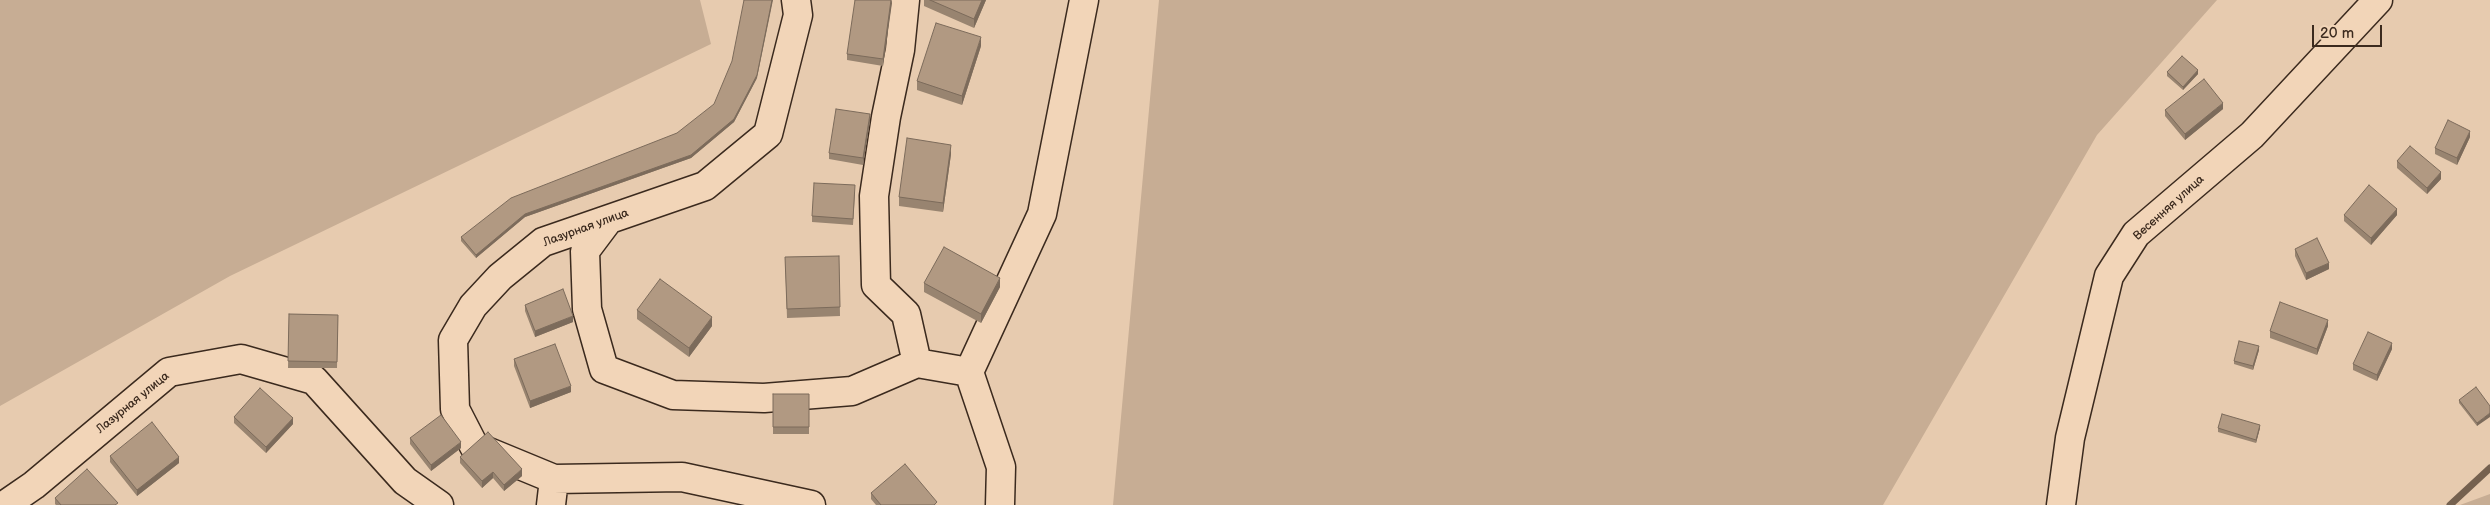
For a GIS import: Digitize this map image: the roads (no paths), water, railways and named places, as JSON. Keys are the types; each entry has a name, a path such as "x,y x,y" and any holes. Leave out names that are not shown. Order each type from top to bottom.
{"street":[{"name":"Лазурная улица","path":"796,0 798,15 768,134 705,186 543,242 500,277 473,306 453,340 455,409 474,446 552,492 682,477 811,505"},
{"path":"905,0 900,50 886,117 874,196 876,285 906,314 916,363"},
{"path":"1000,505 1001,467 969,372 1042,214 1084,0"},
{"name":"Весенняя улица","path":"2061,505 2070,438 2109,276 2136,234 2252,135 2378,0"},
{"path":"609,219 585,252 586,309 604,369 673,395 764,398 852,391 916,363 969,372"},
{"name":"Лазурная улица","path":"5,505 34,485 169,372 241,359 314,380 405,481 439,505"}],"waterway":[{"path":"2450,505 2490,468"}]}
